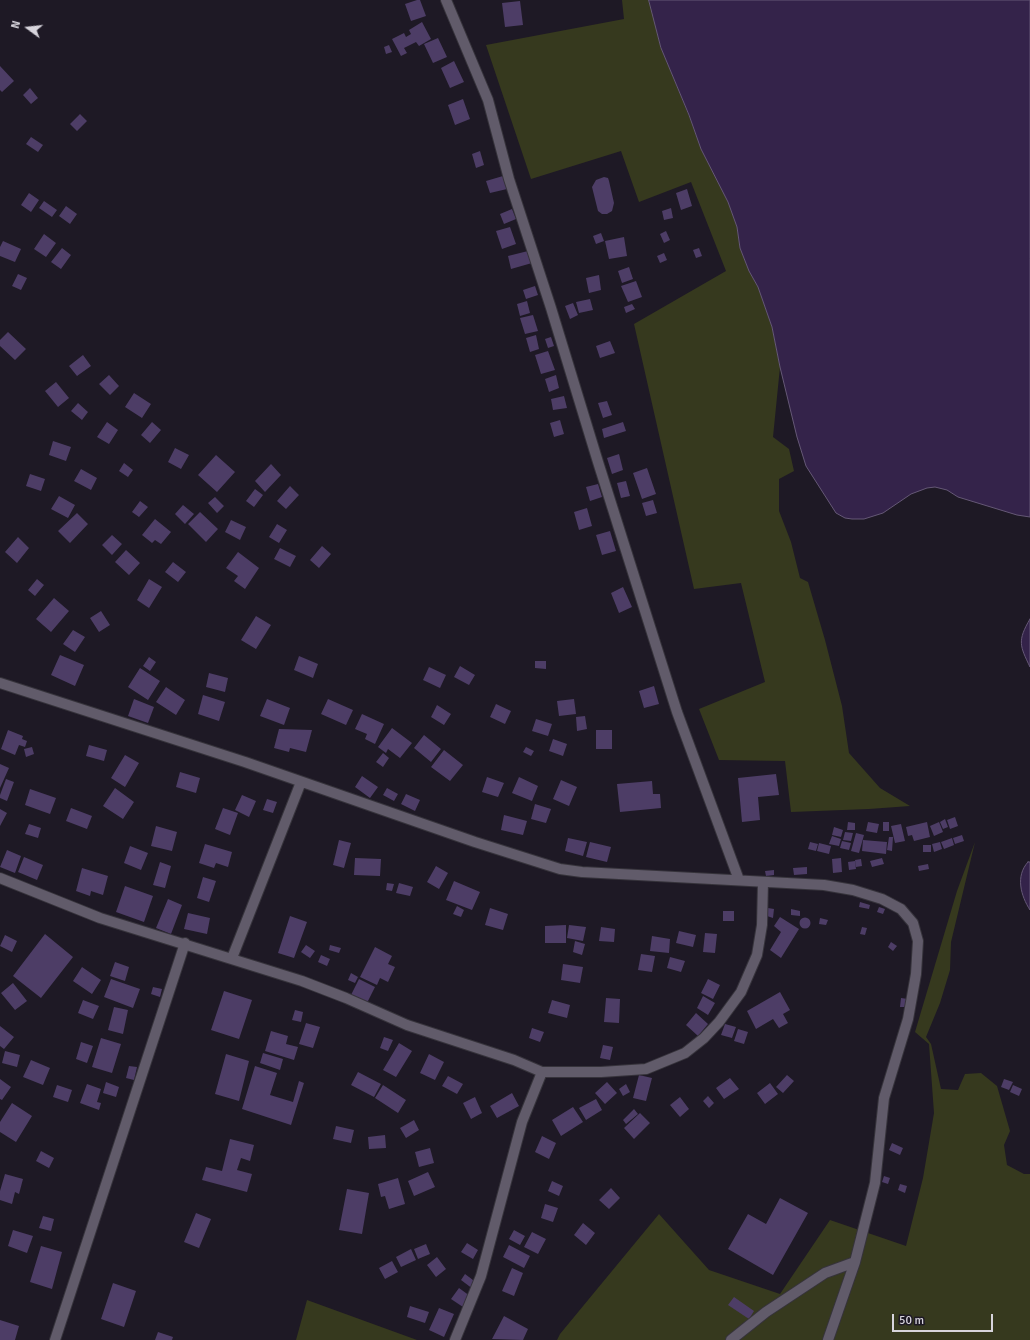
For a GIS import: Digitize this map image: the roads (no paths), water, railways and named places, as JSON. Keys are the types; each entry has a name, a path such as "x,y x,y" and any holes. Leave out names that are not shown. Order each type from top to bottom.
{"street":[{"path":"446,0 488,100 509,179 551,308 677,712 739,880"},
{"path":"0,683 238,759 475,842 560,869 582,872 824,885 853,890 882,899 901,909 913,923 918,942 916,974 908,1019 884,1098 875,1183 855,1262 828,1340"},
{"path":"232,958 301,782"},
{"path":"0,878 100,918 302,981 346,998 407,1025 514,1060 542,1072 601,1072 646,1069 685,1053 704,1038 719,1022 741,992 757,955 762,925 764,882"},
{"path":"55,1340 185,944"},
{"path":"455,1340 481,1276 522,1122 542,1072"},
{"path":"731,1340 766,1312 818,1277 855,1262"}]}
